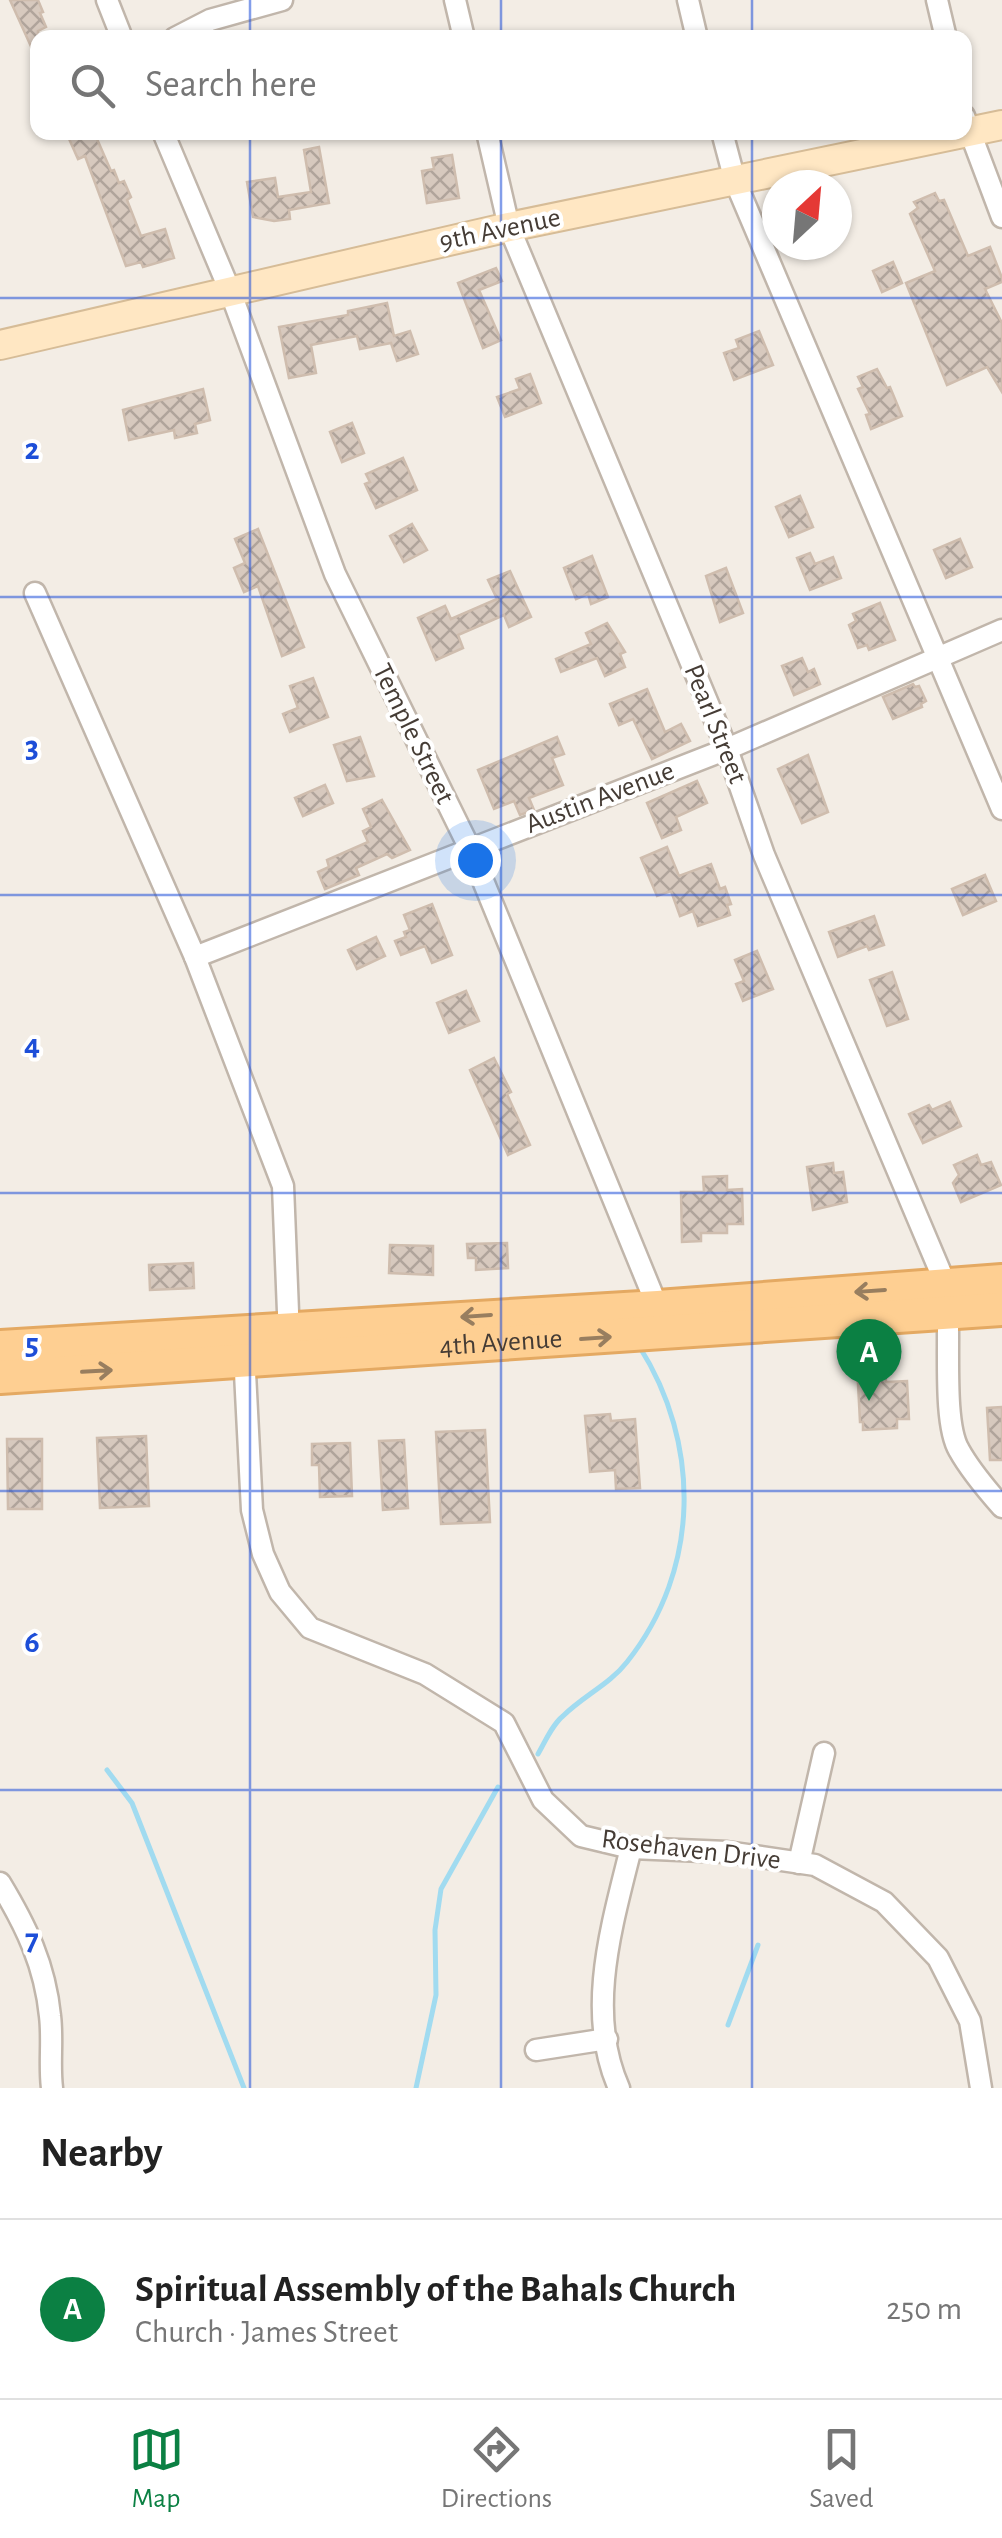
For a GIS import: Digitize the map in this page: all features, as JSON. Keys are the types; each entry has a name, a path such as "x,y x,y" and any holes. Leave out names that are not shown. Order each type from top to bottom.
{"main road":[{"name":"4th Avenue","path":"0,1376 290,1343 948,1299 1002,1281"},
{"name":"4th Avenue","path":"948,1299 1002,1309"},
{"name":"4th Avenue","path":"0,1347 244,1347"}],"street":[{"path":"107,0 119,30"},
{"path":"191,30 210,20 282,0"},
{"path":"455,0 462,30"},
{"path":"688,0 696,30"},
{"path":"937,0 944,30"},
{"name":"9th Avenue","path":"972,125 1002,125"},
{"path":"972,138 1002,216"},
{"name":"Temple Street","path":"165,140 230,291 335,574 470,849 663,1320"},
{"name":"Pearl Street","path":"488,140 509,227 727,749 764,855 948,1299"},
{"path":"724,140 734,181 1002,809"},
{"name":"9th Avenue","path":"0,346 509,227 734,181 905,140"},
{"path":"35,593 195,957 284,1186 290,1343"},
{"name":"Austin Avenue","path":"195,957 727,749 1002,630"},
{"path":"948,1299 949,1395 956,1447 1002,1507"},
{"name":"Rosehaven Drive","path":"244,1347 252,1510 263,1554 280,1592 310,1628 425,1674 504,1723 543,1800 582,1836 631,1848 727,1852 815,1866 884,1902 938,1958 970,2021 982,2088"},
{"path":"799,1863 824,1753"},
{"path":"619,2088 612,2072 602,2011 607,1958 631,1848"},
{"path":"0,1883 40,1956 50,2017 52,2088"},
{"path":"536,2050 607,2039"}],"building":[{"path":"10,0 38,0 46,27 30,30 30,44"},
{"path":"70,140 97,140 111,171 114,170 119,183 124,181 141,236 165,229 174,258 143,267 141,262 126,266 85,156 78,159"},
{"path":"319,147 329,203 289,210 290,219 253,217 247,182 275,178 278,197 311,192 304,150"},
{"path":"452,155 459,198 427,203 422,171 434,169 432,158"},
{"path":"935,193 939,201 944,200 968,256 990,247 1002,278 1002,282 985,289 1002,323 1002,392 987,367 947,385 906,283 935,271 910,214 918,208 914,202"},
{"path":"893,262 902,283 882,292 873,271"},
{"path":"496,268 502,281 479,290 501,340 483,348 458,283"},
{"path":"387,303 394,336 410,331 418,354 397,361 391,343 360,349 357,336 311,345 316,373 289,378 279,327 348,315 348,311"},
{"path":"759,331 773,365 734,380 724,353 739,348 736,340"},
{"path":"877,369 887,388 890,387 902,416 871,429 858,377"},
{"path":"530,374 541,403 505,417 497,397 520,389 516,379"},
{"path":"203,389 210,420 195,424 197,433 175,438 174,430 129,440 123,410"},
{"path":"352,423 364,453 342,462 330,432"},
{"path":"403,458 417,490 376,508 365,484 370,482 366,474"},
{"path":"800,496 813,527 789,537 776,507"},
{"path":"412,524 427,550 404,562 390,536"},
{"path":"258,529 304,647 282,656 258,586 244,592 234,568 245,563 235,539"},
{"path":"960,539 972,567 946,578 934,550"},
{"path":"810,553 815,564 833,557 841,578 810,590 797,558"},
{"path":"592,556 608,597 591,604 588,594 576,599 564,568"},
{"path":"726,568 743,613 720,622 706,576"},
{"path":"510,571 531,617 509,627 504,615 458,635 463,648 436,660 418,618 445,606 451,619 497,599 488,580"},
{"path":"880,603 895,640 869,650 867,645 858,648 849,625 856,621 853,614"},
{"path":"607,623 625,652 620,654 625,667 605,676 597,658 561,672 556,659 591,644 586,633"},
{"path":"802,658 808,672 814,669 820,684 794,695 782,666"},
{"path":"313,678 328,717 290,732 283,714 298,708 290,686"},
{"path":"913,684 919,686 926,701 922,707 893,719 883,697"},
{"path":"647,689 665,732 681,724 690,741 652,759 633,719 619,725 610,704"},
{"path":"360,737 374,776 347,781 334,745"},
{"path":"557,737 564,754 552,758 563,785 529,798 534,810 520,815 514,801 494,809 478,770"},
{"path":"808,755 828,812 802,823 778,769"},
{"path":"697,781 707,803 676,817 681,830 662,838 647,803"},
{"path":"325,785 333,803 303,816 295,798"},
{"path":"382,800 410,850 392,858 387,854 356,868 359,875 325,889 318,872 329,867 327,860 368,842 363,831 371,827 363,809"},
{"path":"667,847 679,876 711,864 720,889 725,887 730,915 698,926 693,911 680,916 671,891 657,896 641,858"},
{"path":"985,875 996,901 963,915 952,889"},
{"path":"432,904 452,955 432,963 425,946 401,955 395,941 406,937 404,932 410,930 404,915"},
{"path":"874,916 884,945 869,950 867,946 838,957 829,932"},
{"path":"376,937 385,956 357,969 348,950"},
{"path":"757,951 773,989 743,1001 736,984 744,981 735,960"},
{"path":"892,972 908,1019 887,1026 870,980"},
{"path":"466,991 479,1021 449,1033 437,1003"},
{"path":"494,1058 530,1145 508,1155 470,1070"},
{"path":"950,1102 961,1126 923,1143 909,1114 929,1105 932,1110"},
{"path":"977,1155 981,1165 991,1162 1001,1185 961,1202 953,1183 959,1175 954,1165"},
{"path":"833,1163 834,1173 843,1172 847,1202 813,1210 807,1167"},
{"path":"727,1176 727,1190 742,1189 743,1224 727,1224 727,1233 701,1233 701,1241 682,1242 681,1192 704,1192 703,1177"},
{"path":"507,1243 508,1268 476,1270 476,1258 468,1258 467,1244"},
{"path":"390,1245 433,1246 433,1275 389,1273"},
{"path":"193,1263 194,1288 150,1290 149,1265"},
{"path":"885,1364 886,1382 907,1381 909,1419 897,1419 897,1428 863,1430 857,1365"},
{"path":"1002,1407 1002,1460 990,1460 987,1408"},
{"path":"610,1414 611,1421 635,1419 640,1488 616,1489 615,1470 590,1472 585,1416"},
{"path":"485,1430 490,1522 441,1524 436,1432"},
{"path":"146,1436 149,1506 100,1508 97,1438"},
{"path":"7,1439 42,1439 42,1509 8,1509"},
{"path":"404,1440 408,1508 383,1510 379,1441"},
{"path":"350,1443 352,1496 320,1497 319,1465 312,1465 312,1444"}],"waterway":[{"path":"538,1754 559,1720 627,1662 651,1626 669,1587 680,1547 684,1506 682,1464 674,1423 639,1346"},
{"path":"107,1770 132,1803 244,2088"},
{"path":"416,2088 436,1995 435,1930 441,1889 498,1787"},
{"path":"728,2025 758,1945"}],"place":[{"name":"Spiritual Assembly of the Bahals Church","path":"869,1401"}]}
